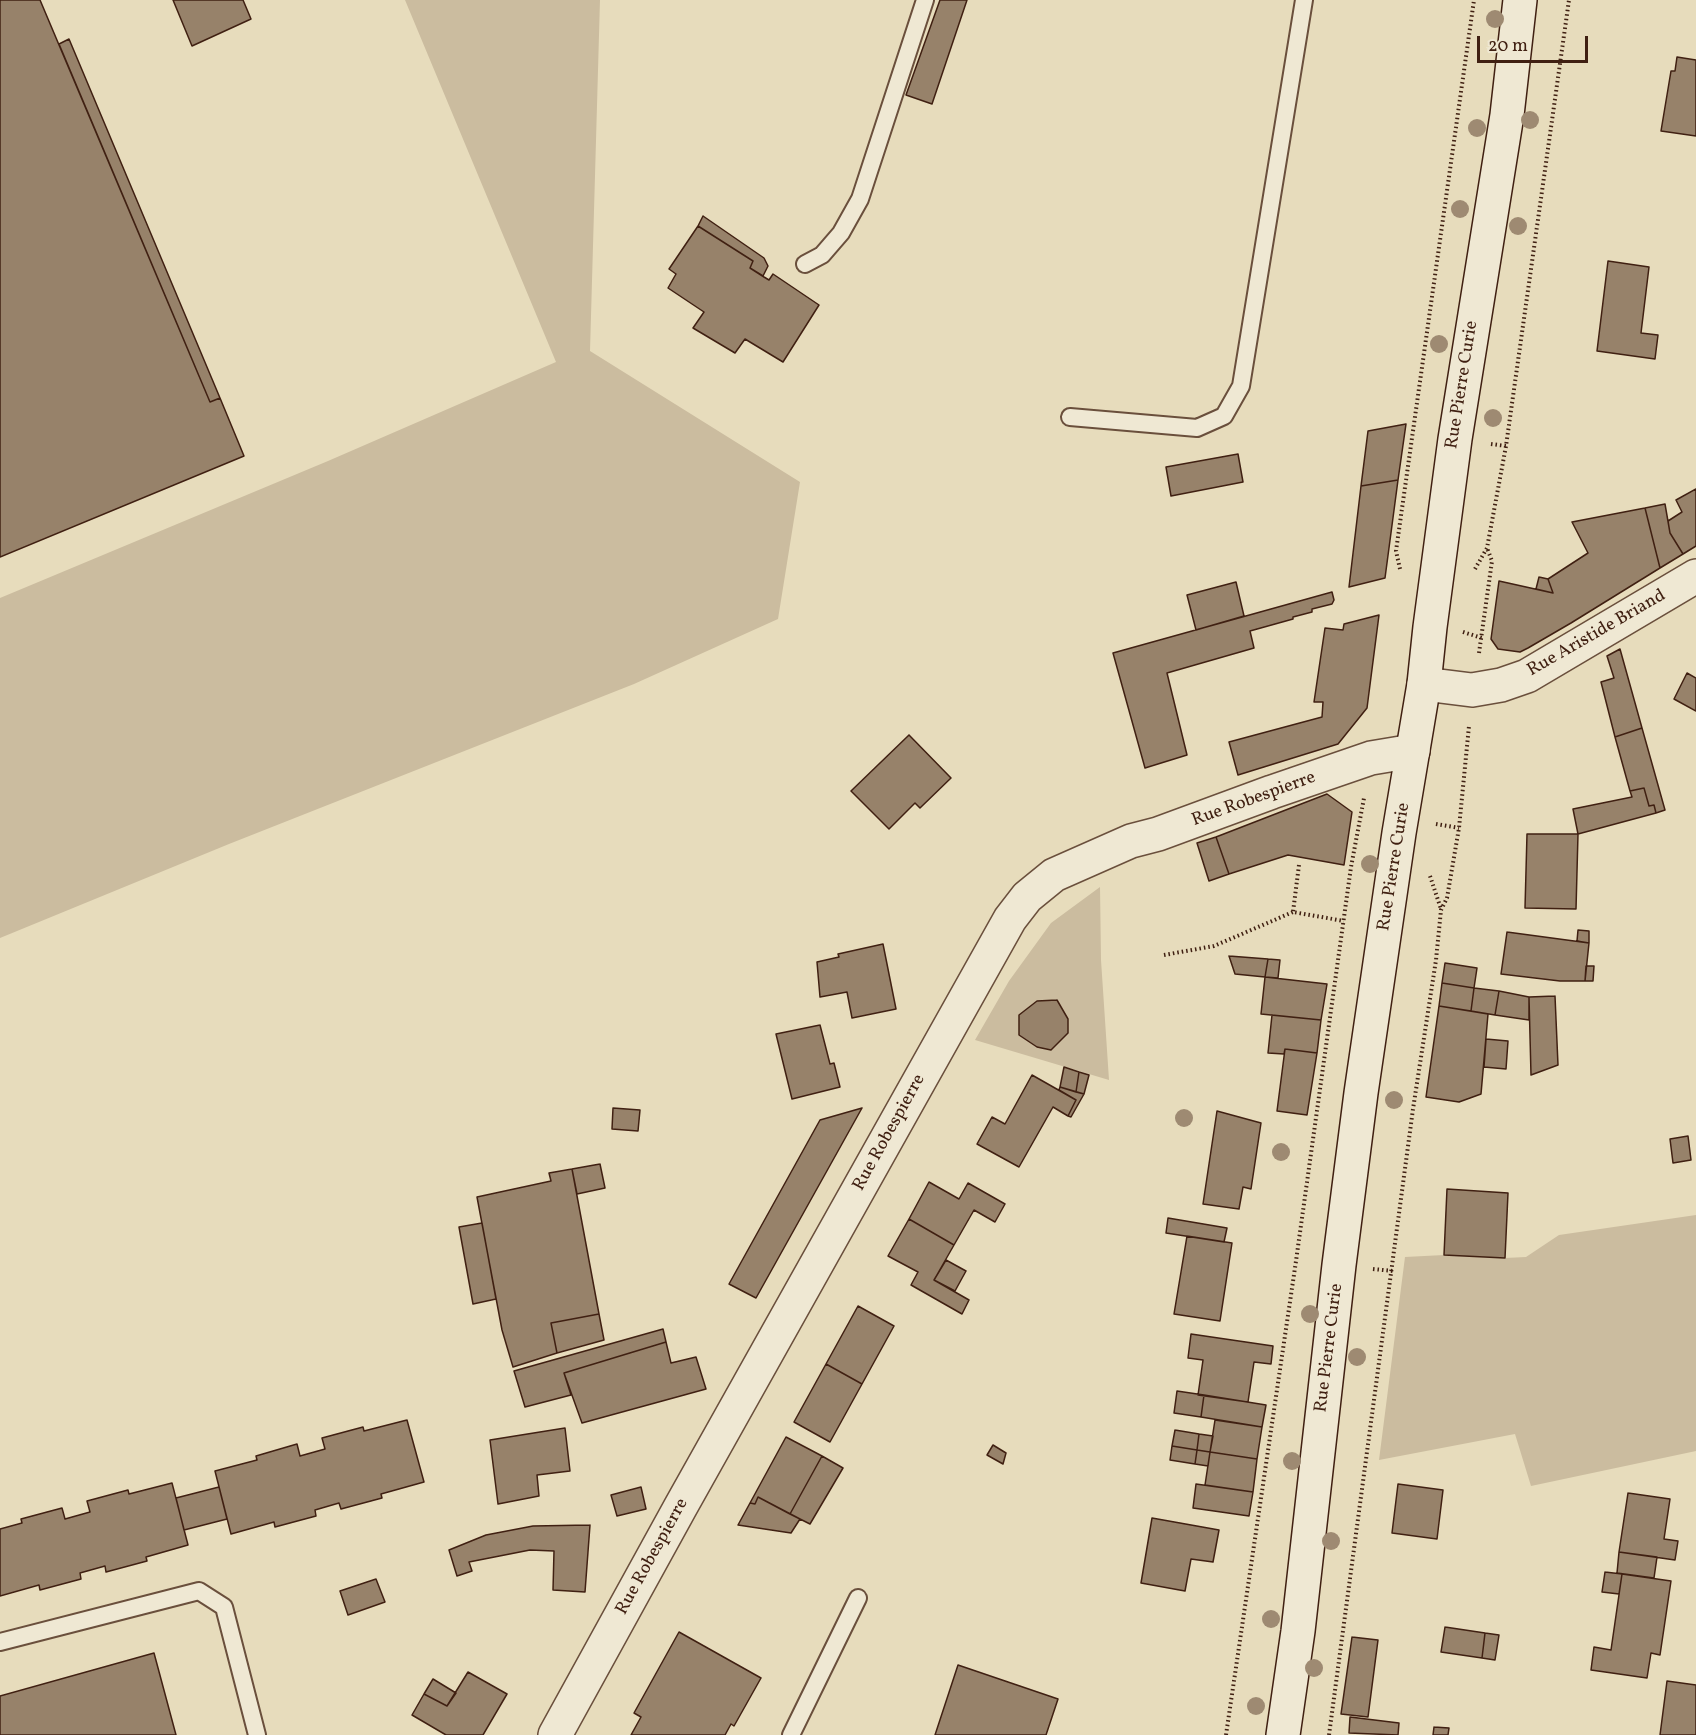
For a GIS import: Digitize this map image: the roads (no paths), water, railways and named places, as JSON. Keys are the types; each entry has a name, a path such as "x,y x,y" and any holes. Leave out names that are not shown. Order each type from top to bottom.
{"main road":[{"name":"Rue Pierre Curie","path":"1283,1735 1298,1631 1361,1093 1399,833 1424,684 1469,340 1507,115 1521,0"},
{"name":"Rue Aristide Briand","path":"1424,684 1472,690 1501,685 1527,676 1696,576"},
{"name":"Rue Robespierre","path":"555,1735 1004,930 1027,897 1054,875 1131,841 1158,834 1371,758 1413,751"}],"lane":[{"path":"805,264 822,255 841,233 860,199 925,0"},
{"path":"1070,417 1197,428 1224,416 1241,386 1304,0"},
{"path":"0,1642 199,1591 224,1607 257,1735"},
{"path":"791,1735 858,1598"}]}
